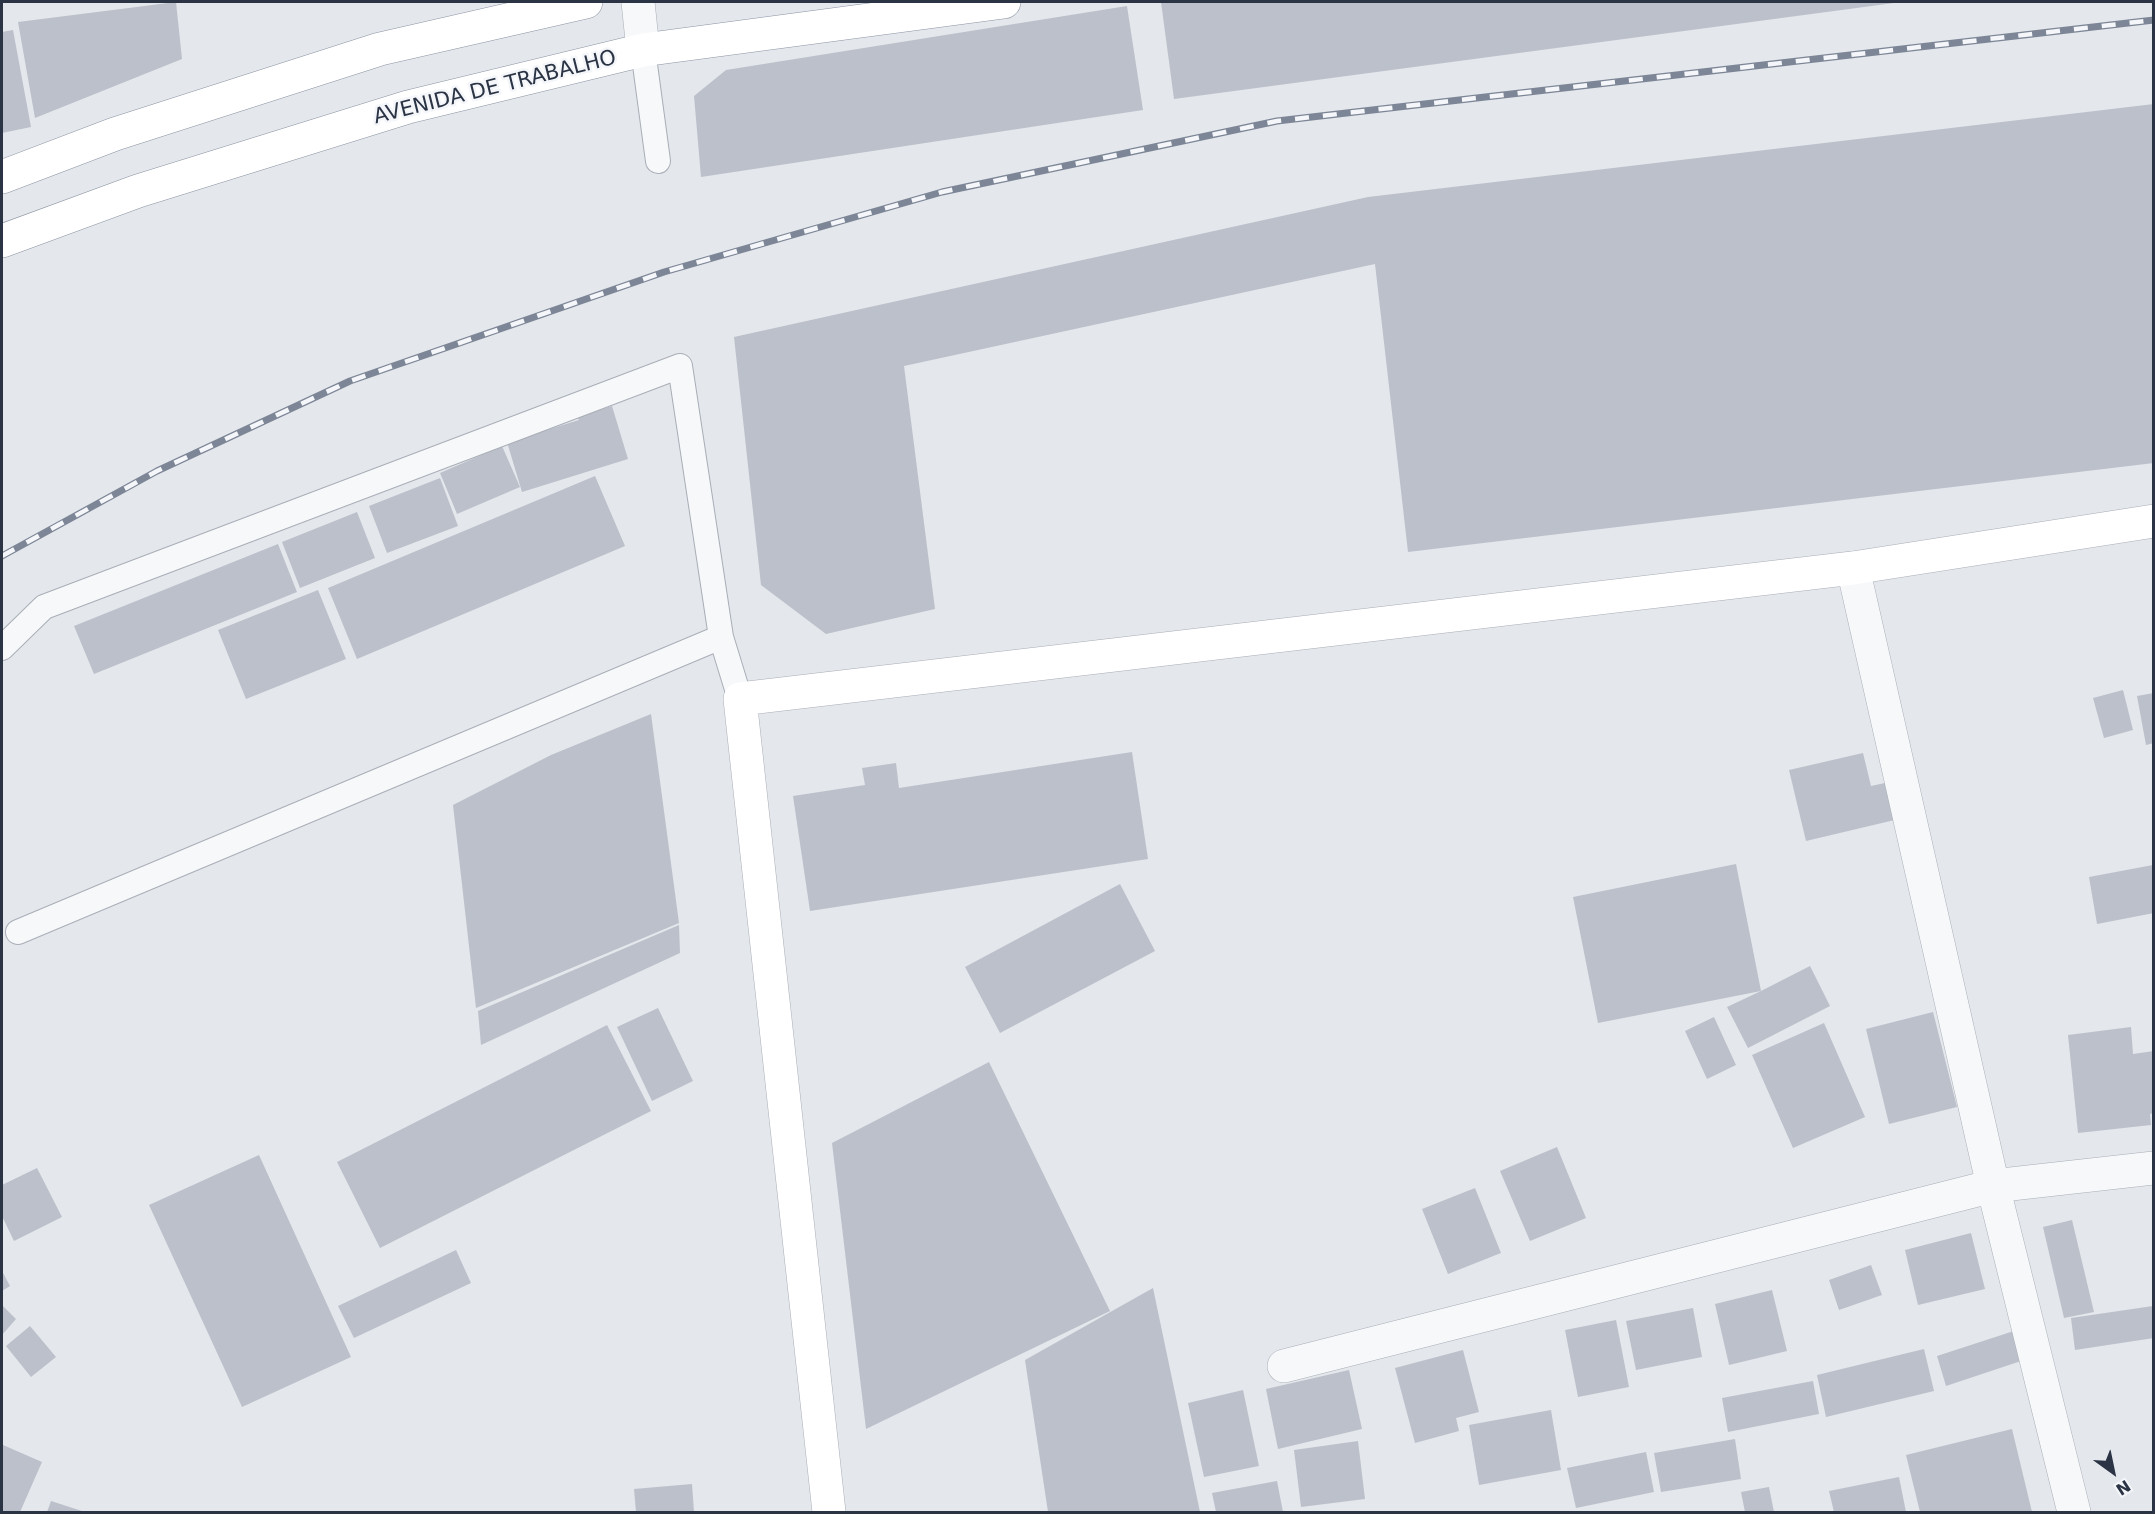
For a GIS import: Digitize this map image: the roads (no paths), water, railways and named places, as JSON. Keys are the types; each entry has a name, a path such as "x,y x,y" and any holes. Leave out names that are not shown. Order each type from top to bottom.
{"main road":[{"path":"2,177 115,135 380,49 586,2"},
{"name":"AVENIDA DE TRABALHO","path":"2,241 138,191 408,107 643,50 1004,2"},
{"path":"829,1512 740,699 1852,567 2154,521"}],"street":[{"path":"638,2 643,50"},
{"path":"1852,567 1994,1186 2074,1512"},
{"path":"1284,1366 1994,1186 2154,1168"}],"lane":[{"path":"643,50 658,161"},
{"path":"2,648 44,607 681,366 721,638 740,699"},
{"path":"18,932 721,638"}],"railway":[{"path":"2,556 157,471 350,381 664,272 942,192 1277,121 2154,20"}]}
